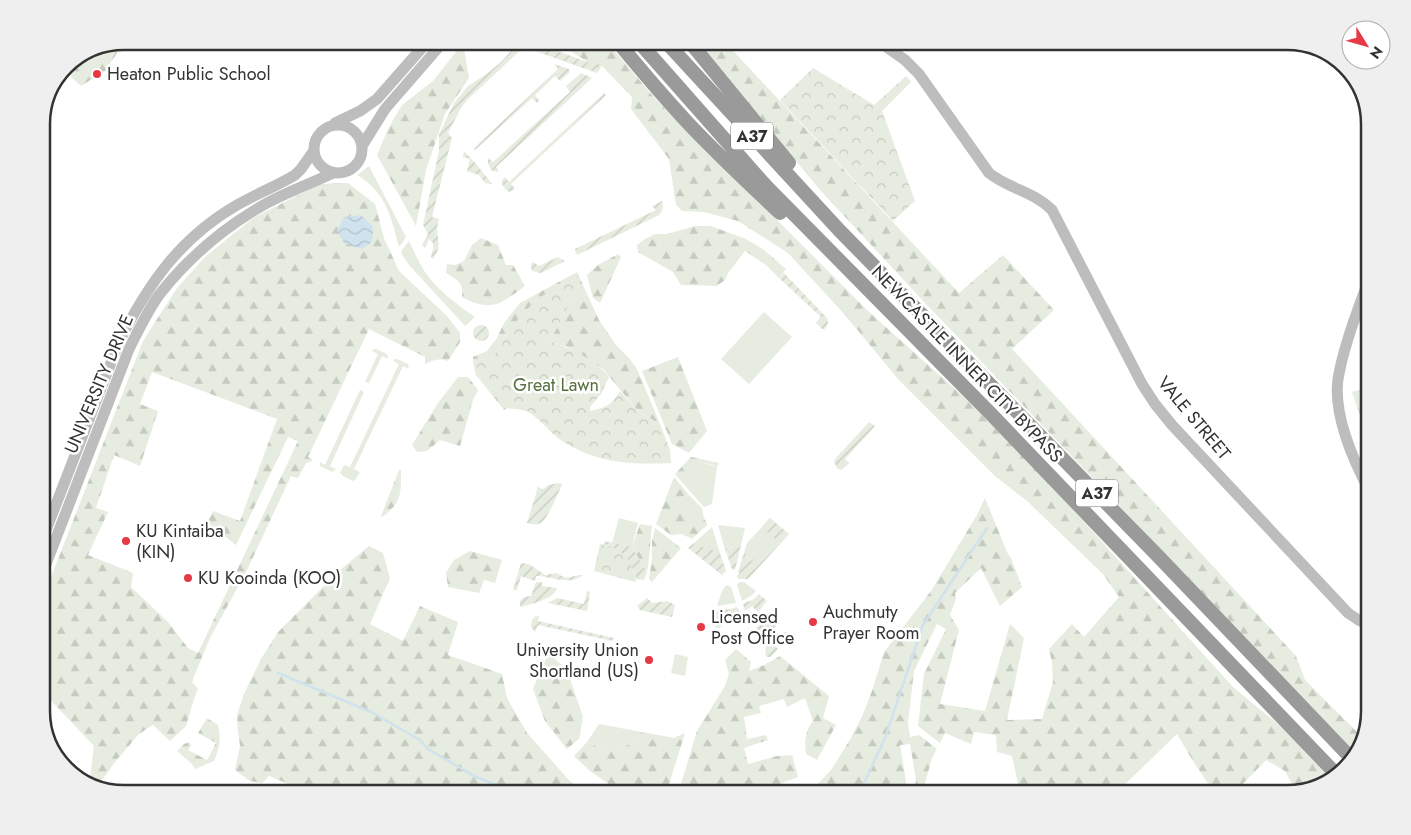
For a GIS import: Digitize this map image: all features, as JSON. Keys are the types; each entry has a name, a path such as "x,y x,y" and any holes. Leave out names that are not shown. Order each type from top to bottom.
{"highway":[{"path":"625,50 689,124 741,177 881,303"},
{"name":"NEWCASTLE INNER CITY BYPASS","path":"646,50 766,186 999,422 1332,770"},
{"name":"NEWCASTLE INNER CITY BYPASS","path":"673,50 839,230 1157,555 1347,754"},
{"path":"697,50 758,127 806,183 839,230"}],"main road":[{"path":"331,125 345,125 351,128 357,133 362,146 360,159 356,165 343,173 333,173 321,167 316,160 313,152 317,135 323,129 331,125 360,111 377,99 420,50"},
{"path":"362,146 385,109 436,50"},
{"name":"VALE STREET","path":"891,50 905,60 919,74 989,173 1000,181 1039,198 1052,210 1058,218 1142,384 1155,404 1348,613 1361,621"},
{"name":"UNIVERSITY DRIVE","path":"50,520 119,342 133,314 167,263 198,233 237,205 295,174 313,152"},
{"name":"UNIVERSITY DRIVE","path":"50,554 129,349 158,297 198,253 240,219 269,202 333,173"},
{"path":"1361,302 1348,339 1338,380 1338,402 1343,429 1361,474"}],"green space":[{"path":"119,50 105,71 81,86 71,77 75,68 87,60 109,51"},
{"path":"457,50 464,50 469,78 445,114 426,170 416,226 377,155 389,127 402,105 433,81"},
{"path":"512,50 521,50 468,99 448,133 452,138 432,217 439,219 437,231 439,243 433,259 431,257 433,243 429,239 425,248 422,245 428,234 423,225 439,151 439,134 454,103 468,86 501,62"},
{"path":"532,50 555,50 601,68 597,73"},
{"path":"569,50 614,50 652,95 706,152 868,311 965,398 1049,483 1233,687 1279,725 1326,774 1307,782 1292,784 1285,771 1266,760 1242,785 1209,785 1177,734 1124,785 1018,785 1012,756 997,752 996,735 974,732 971,744 945,733 940,743 918,726 924,674 946,629 937,624 914,671 908,723 910,737 919,735 937,749 932,758 924,785 915,785 910,744 900,745 906,785 817,785 831,770 851,738 872,691 884,652 931,591 977,515 985,498 1022,587 1000,606 981,568 955,593 956,599 950,615 959,630 940,704 985,711 1010,624 1024,638 1007,720 1042,719 1053,682 1049,649 1072,624 1084,637 1119,597 1103,574 1027,501 995,476 898,379 846,316 788,253 738,221 704,212 682,211 676,205 669,159 631,109 632,97 602,66 597,68"},
{"path":"703,50 732,50 959,293 1003,255 1054,310 1012,349 1296,656 1305,680 1358,732 1351,748 927,305 821,191"},
{"path":"554,64 569,69 570,72 560,81 555,76 535,95 539,101 537,103 532,98 475,150 474,148 558,69"},
{"path":"813,68 874,105 906,76 911,82 882,111 915,201 893,221 780,100"},
{"path":"581,73 592,78 496,167 499,171 491,170 488,158 493,162 570,92 566,86"},
{"path":"604,93 606,95 511,184 515,189 510,192 505,189 502,180 505,177 509,182"},
{"path":"464,151 492,184 485,183 479,175 467,171 470,159 463,157"},
{"path":"369,166 406,237 399,247 390,216 381,197 375,189 357,175"},
{"path":"348,183 375,204 384,238 399,271 447,316 460,333 460,342 448,361 436,360 425,364 425,357 369,329 308,457 313,460 306,463 298,478 291,476 247,570 210,638 192,682 198,689 186,726 170,741 153,725 139,734 101,781 90,777 94,746 50,700 50,580 143,341 177,288 205,257 255,217 320,184","holes":["152,372 277,419 240,521 213,511 207,523 236,545 288,437 298,441 198,653 188,648 168,622 131,587 133,573 88,555 108,512 96,508 114,455 140,466 158,411 140,404"]},
{"path":"662,201 663,209 659,215 577,255 575,249 656,210 652,206"},
{"path":"695,226 711,226 746,239 764,250 786,269 779,278 766,265 745,251 728,273 725,280 717,286 681,285 673,272 638,252 637,245 655,234 667,234"},
{"path":"481,238 498,245 506,265 513,265 525,286 509,298 496,304 481,305 462,297 461,284 446,273 447,264 455,265 464,261 472,245"},
{"path":"409,241 422,268 438,288 475,317 465,326 409,265 401,253"},
{"path":"618,254 621,257 600,303 593,298 587,275 598,265"},
{"path":"558,257 565,261 541,273 532,271 531,265 533,262 539,266"},
{"path":"577,272 599,320 616,345 637,369 660,424 638,411 603,369 567,347 550,341 580,283 506,335 493,357 473,362 473,357 487,351 497,338 504,323 520,303"},
{"path":"784,273 827,318 828,323 825,329 822,329 816,323 821,317 779,278"},
{"name":"Great Lawn","path":"579,276 580,283 550,341 575,351 590,360 609,377 601,394 590,407 590,411 608,405 620,391 638,411 660,424 670,450 671,463 626,463 585,453 558,438 529,412 507,408 504,410 476,375 473,362 493,357 529,307 549,291"},
{"path":"764,312 792,337 749,384 721,359"},
{"path":"481,325 487,327 489,333 487,339 481,341 475,339 473,333 475,327"},
{"path":"374,349 387,354 388,359 382,356 369,383 365,382 378,354 372,351"},
{"path":"678,357 707,431 689,453 672,444 642,371"},
{"path":"395,359 408,364 409,369 403,366 354,469 360,472 353,481 340,473 344,465 350,467 399,364 393,361"},
{"path":"458,377 468,377 478,390 473,400 460,446 440,440 427,451 417,452 412,445 438,403"},
{"path":"360,390 364,392 330,466 336,469 332,472 320,466 320,462 325,465"},
{"path":"1361,390 1361,418 1352,392"},
{"path":"869,422 875,426 845,459 849,463 841,470 837,468 834,462 836,458"},
{"path":"691,457 719,463 717,467 700,463 681,481 675,474"},
{"path":"701,462 717,467 712,504 704,507 681,481"},
{"path":"399,470 401,470 401,478 399,497 389,512 382,517 381,516"},
{"path":"674,477 689,495 681,497 679,507 687,514 702,508 706,521 707,525 692,539 682,534 671,535 656,524"},
{"path":"562,484 554,503 541,523 527,523 538,487 543,489 548,485"},
{"path":"689,495 702,508 687,514 679,507 681,497"},
{"path":"619,518 638,523 632,547 612,543"},
{"path":"770,518 789,534 748,579 738,579 737,576 740,573 738,572 744,553 752,561 755,558 758,560 776,540 762,527"},
{"path":"640,524 652,526 647,572 632,547"},
{"path":"718,525 745,528 742,541 725,549"},
{"path":"712,527 719,550 706,549 694,543"},
{"path":"762,527 777,540 758,561 752,561 744,553 747,543"},
{"path":"655,528 681,548 652,582 649,579"},
{"path":"605,541 632,547 647,572 644,580 636,579 632,566 625,556 616,549 604,544"},
{"path":"742,541 735,570 732,569 725,549"},
{"path":"694,543 709,549 719,550 726,571 722,575 688,548"},
{"path":"600,544 615,548 626,556 635,574 636,582 594,571"},
{"path":"369,546 383,553 390,578 370,624 403,641 420,606 458,622 448,655 502,674 507,698 527,733 575,785 286,785 286,783 269,776 262,783 250,781 235,770 240,746 237,715 244,694 261,659 278,632 340,570"},
{"path":"470,551 502,560 495,583 484,580 479,593 448,587 446,573 454,560"},
{"path":"521,563 529,564 545,575 557,573 567,578 583,575 573,580 536,576 535,581 521,576 517,590 513,590"},
{"path":"536,582 542,582 542,586 557,589 551,596 522,607 520,606 520,601 524,597 531,596"},
{"path":"739,582 744,582 756,591 742,601 737,585"},
{"path":"726,585 731,587 736,603 717,606 722,591"},
{"path":"587,591 590,592 587,611 548,603 557,598 584,604"},
{"path":"759,594 767,601 758,612 752,606 745,611 743,604 754,599"},
{"path":"647,598 652,603 667,601 675,605 672,617 640,610 637,606"},
{"path":"737,607 740,614 730,618 723,618 721,627 715,627 716,611"},
{"path":"539,616 538,621 614,638 613,641 538,625 535,632 531,627 532,620"},
{"path":"776,620 780,623 761,638 756,629 759,625"},
{"path":"785,632 789,632 776,647 778,649 771,657 767,657 765,654 767,642"},
{"path":"736,649 751,662 749,671 780,656 829,696 823,718 836,725 817,760 806,754 806,737 813,721 805,698 787,707 784,699 759,706 761,713 744,717 747,739 766,735 768,740 744,748 748,764 777,756 792,755 798,777 777,785 681,785 697,731 725,686 729,674 725,660"},
{"path":"675,654 688,657 685,676 671,673"},
{"path":"547,656 554,658 567,670 583,717 579,739 567,749 545,721 533,689"},
{"path":"207,718 218,725 219,747 214,761 195,769 177,751 189,742 191,745 188,750 207,760 216,743 198,733"},
{"path":"599,724 642,732 622,748 617,750 604,749 587,742"},
{"path":"642,732 674,738 685,733 669,785 610,785 590,771 574,756 587,742 604,749 617,750 635,739"}],"water":[{"path":"361,215 373,227 372,242 362,249 344,243 337,231 344,217"}],"waterway":[{"path":"863,785 885,738 923,625 987,528"},
{"path":"278,673 371,712 420,740 428,749 476,777 496,785"}],"place":[{"name":"Heaton Public School","path":"97,74"},
{"name":"KU Kintaiba (KIN)","path":"126,541"},
{"name":"KU Kooinda (KOO)","path":"188,578"},
{"name":"Auchmuty Prayer Room","path":"813,622"},
{"name":"Licensed Post Office","path":"701,627"},
{"name":"University Union Shortland (US)","path":"649,660"}]}
